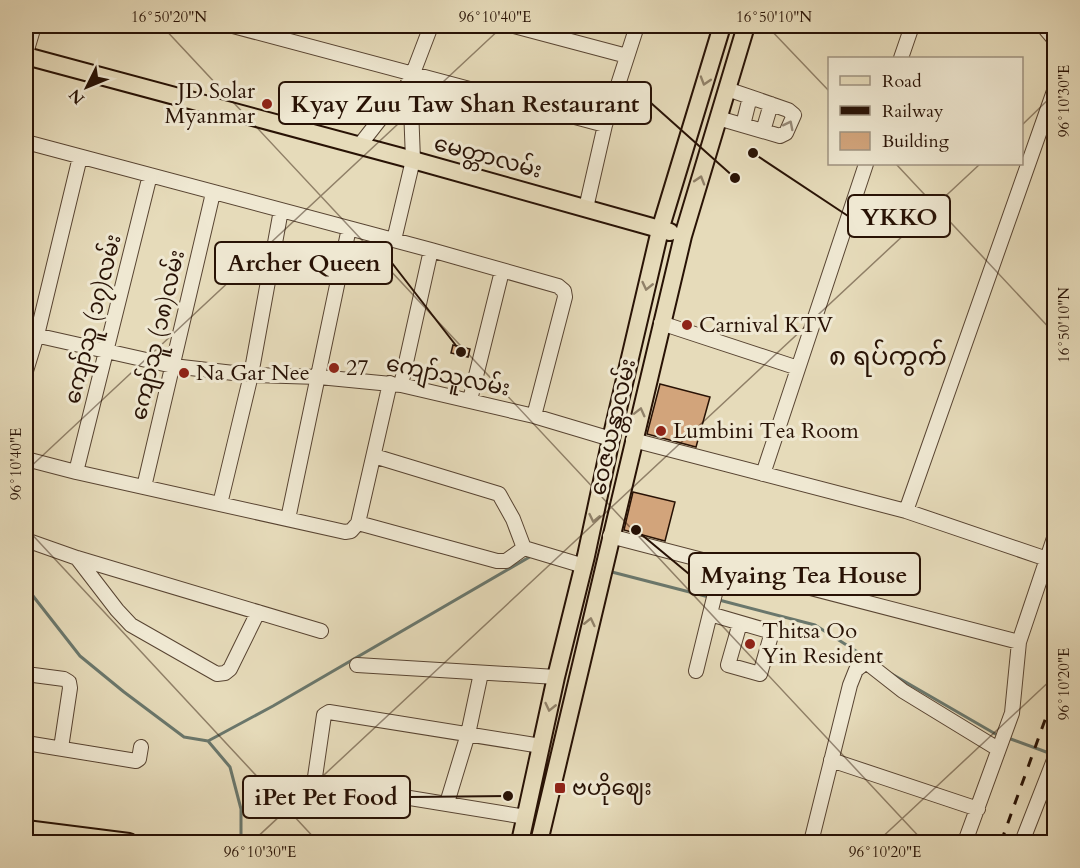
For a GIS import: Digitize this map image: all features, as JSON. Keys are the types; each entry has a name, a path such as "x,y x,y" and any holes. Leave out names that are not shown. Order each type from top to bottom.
{"main road":[{"name":"ဝေဇယန္တာလမ်း","path":"520,842 660,230 722,26"},
{"name":"ဝေဇယန္တာလမ်း","path":"539,843 683,236 746,26"},
{"name":"မေတ္တာလမ်း","path":"26,54 683,236"},
{"path":"565,641 585,646"},
{"path":"26,829 129,843"}],"street":[{"path":"26,54 34,26"},
{"path":"233,26 412,77 605,125"},
{"path":"359,146 412,77 431,26"},
{"path":"514,26 627,56"},
{"path":"586,208 605,125 637,26"},
{"path":"901,57 912,26"},
{"path":"1044,26 1054,39"},
{"path":"394,240 413,160 412,77"},
{"path":"718,118 783,136 794,116 788,110 727,89"},
{"path":"906,511 1054,91"},
{"path":"743,125 750,97"},
{"path":"763,131 771,104"},
{"path":"26,142 558,286 564,291 565,297 534,417"},
{"path":"26,371 31,334 80,157"},
{"path":"763,474 866,165"},
{"name":"ကျော်သူ (၁၇)လမ်း","path":"76,472 150,175"},
{"name":"ကျော်သူ (၁၈)လမ်း","path":"144,487 213,193"},
{"path":"220,504 251,375 281,210"},
{"path":"288,519 350,228"},
{"path":"26,459 345,532 351,531 358,523 374,456 396,384 431,250"},
{"path":"470,400 502,271"},
{"path":"661,323 798,368"},
{"name":"ကျော်သူလမ်း","path":"31,334 173,366 251,375 318,377 396,384 470,400 611,438"},
{"path":"633,440 906,511 1047,559"},
{"path":"374,456 500,494 524,548"},
{"path":"358,523 497,561 506,561 524,548"},
{"path":"610,536 1019,642"},
{"path":"965,843 1012,713 1019,642 1054,538"},
{"path":"26,540 77,558 321,631"},
{"path":"524,548 584,566"},
{"path":"77,558 131,625 217,674 225,673 230,669 258,612"},
{"path":"696,671 722,565"},
{"path":"710,614 740,623"},
{"path":"811,843 850,685 856,670 866,662 903,691 998,749"},
{"path":"357,665 556,677"},
{"path":"447,803 468,734 481,673"},
{"path":"26,674 64,679 69,682 61,748"},
{"path":"526,817 318,783 315,777 324,715 328,712 541,746"},
{"path":"26,743 136,761 139,759 141,747"},
{"path":"831,760 978,809"},
{"path":"1022,843 1054,760"}],"building":[{"path":"453,345 470,349 468,357 451,353"},
{"path":"660,384 710,397 696,447 647,434"},
{"path":"633,492 675,502 665,541 624,530"}],"waterway":[{"path":"208,741 273,706 533,555"},
{"path":"608,571 709,597"},
{"path":"26,587 80,656 184,737 208,741 230,767 241,809 241,842"},
{"path":"719,600 815,625 867,658"},
{"path":"890,673 999,736"},
{"path":"1008,738 1049,753"}],"railway":[{"path":"1001,842 1054,695"}],"place":[{"name":"JD Solar Myanmar","path":"267,104"},
{"name":"YKKO","path":"753,153"},
{"name":"Kyay Zuu Taw Shan Restaurant","path":"735,178"},
{"name":"Carnival KTV","path":"687,325"},
{"name":"Archer Queen","path":"461,352"},
{"name":"27","path":"334,368"},
{"name":"Na Gar Nee","path":"184,373"},
{"name":"Lumbini Tea Room","path":"661,431"},
{"name":"Myaing Tea House","path":"636,530"},
{"name":"Thitsa Oo Yin Resident","path":"750,644"},
{"name":"ဗဟိုဈေး","path":"560,788"},
{"name":"iPet Pet Food","path":"508,796"}],"district":[{"name":"၈ ရပ်ကွက်","path":"888,356"}]}
